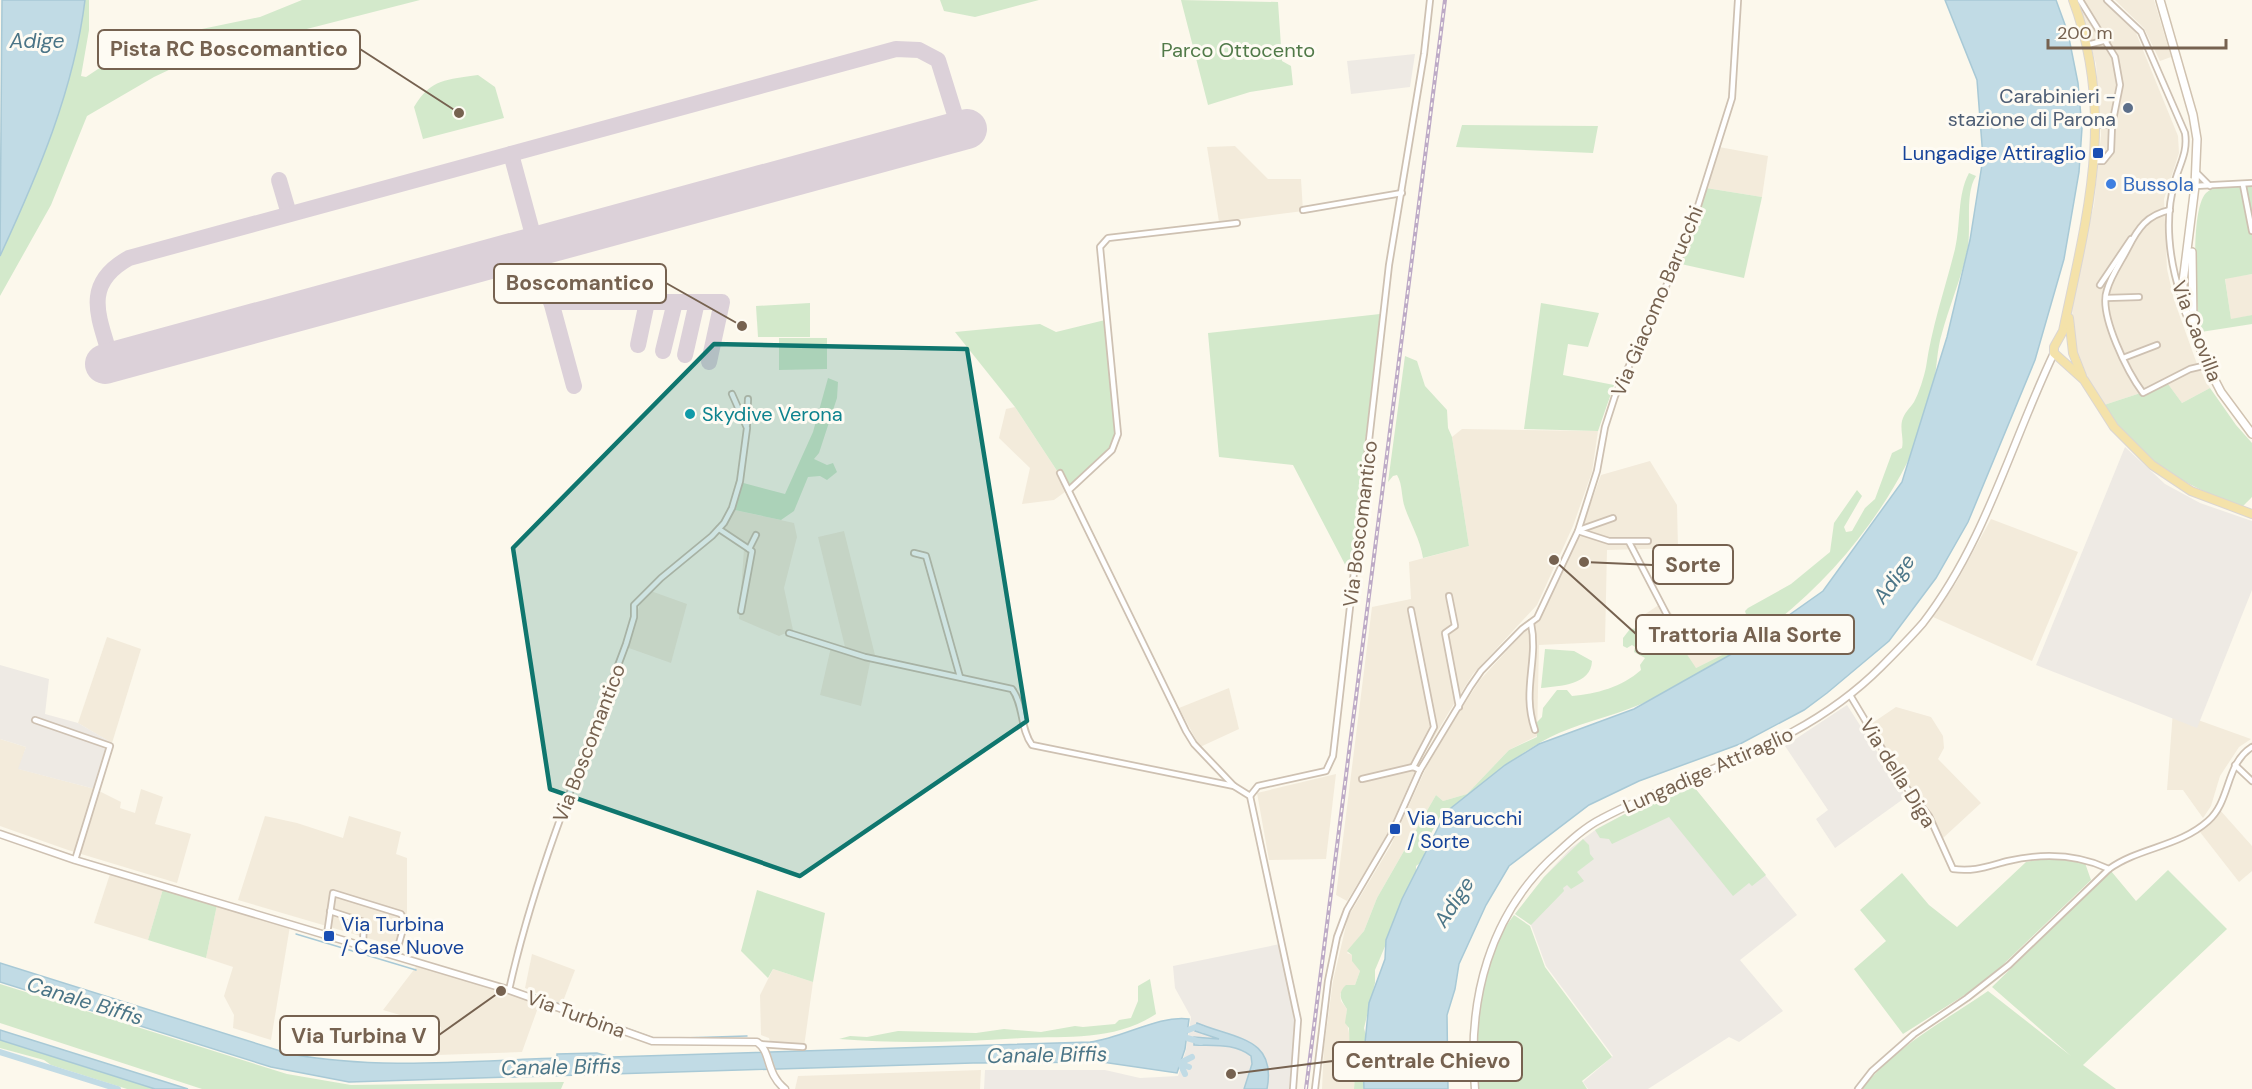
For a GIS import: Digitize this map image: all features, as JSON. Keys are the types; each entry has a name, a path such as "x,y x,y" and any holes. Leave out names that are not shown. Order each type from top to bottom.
{"main road":[{"name":"Lungadige Attiraglio","path":"2054,353 2055,343 2063,331 2088,218 2097,125 2087,45 2073,0"},
{"path":"2160,0 2193,115 2197,139 2191,298 2193,331"},
{"path":"2183,304 2183,282 2189,252 2194,202"},
{"name":"Via Caovilla","path":"2183,304 2206,365 2221,392 2252,434"},
{"name":"Lungadige Attiraglio","path":"2063,359 2073,353 2069,305"},
{"path":"2055,343 2063,339 2072,343"},
{"path":"2054,353 2084,380"},
{"path":"2073,353 2084,380 2114,427 2152,465 2191,491 2252,514"}],"street":[{"name":"Via Boscomantico","path":"1250,796 1258,786 1326,771 1333,756 1384,310 1424,54 1430,0"},
{"name":"Via Giacomo Barucchi","path":"1315,1089 1320,1037 1337,937 1347,910 1391,835 1420,770 1481,671 1537,618 1578,531 1597,471 1605,427 1616,396 1687,242 1732,98 1738,0"},
{"path":"2080,0 2107,40 2115,57 2120,85 2112,125 2111,151 2103,161 2095,161"},
{"name":"Via Caovilla","path":"2107,0 2140,32 2185,133 2187,148 2175,181 2169,210 2171,255 2183,304"},
{"path":"2087,45 2107,40"},
{"path":"2097,125 2112,125"},
{"path":"2196,172 2210,186"},
{"path":"2195,186 2252,183"},
{"path":"2243,185 2252,231"},
{"path":"1303,210 1402,194"},
{"path":"2169,210 2154,213 2134,237 2106,291 2110,322 2123,358 2143,393 2190,369 2206,365"},
{"path":"1069,490 1112,450 1118,434 1100,247 1103,242 1108,238 1238,224"},
{"path":"2100,285 2126,243 2134,237"},
{"name":"Via Caovilla","path":"2171,255 2189,252"},
{"path":"2106,298 2139,297"},
{"path":"2123,358 2157,345"},
{"name":"Lungadige Attiraglio","path":"1475,1089 1472,1030 1483,971 1501,923 1538,870 1598,820 1660,791 1761,751 1788,737 1850,694 1880,669 1922,623 1965,558 2007,467 2054,353"},
{"name":"Lungadige Attiraglio","path":"2044,374 2063,359"},
{"path":"732,394 747,428"},
{"name":"Via Boscomantico","path":"509,990 517,953 556,832 626,644 634,616 634,605 719,529 732,508 740,481 747,428 748,399"},
{"path":"1060,473 1194,744 1234,786 1250,796 1299,1020 1293,1089"},
{"path":"1578,531 1613,518"},
{"path":"719,529 752,551 741,611"},
{"path":"1578,531 1609,540 1648,541"},
{"path":"749,549 756,535"},
{"path":"1629,542 1667,615"},
{"path":"914,553 926,556 960,677"},
{"path":"1449,596 1455,626 1445,633 1459,707"},
{"path":"1411,610 1434,727 1413,767"},
{"path":"1531,623 1533,649 1528,703 1535,729"},
{"path":"789,633 865,657 1012,689 1019,701 1027,739 1032,745 1234,786"},
{"name":"Via della Diga","path":"1850,694 1902,782 1929,816 1953,869 1979,870 2008,861 2054,855 2071,857 2109,869"},
{"path":"35,720 110,746 75,860"},
{"path":"1858,1089 1872,1071 1914,1034 1967,998 2009,964 2109,869 2129,857 2171,844 2193,833 2211,819 2235,765 2242,753 2252,747"},
{"path":"2235,765 2252,780"},
{"path":"1362,779 1413,767 1420,770"},
{"name":"Via Turbina","path":"0,834 75,860 396,954 509,990 652,1041 746,1040 762,1046 803,1047"},
{"path":"327,934 333,893 401,914 405,922 396,954"},
{"path":"330,911 364,922 363,944"},
{"path":"762,1046 773,1077 785,1089"}],"highlighted area":[{"path":"714,344 967,349 1027,721 800,876 550,789 513,548"}],"shaded area":[{"path":"2078,0 2104,0 2134,28 2178,136 2179,153 2164,199 2167,269 2174,300 2197,364 2210,388 2182,403 2168,384 2104,405 2082,368 2075,346 2072,319 2073,289 2094,205 2101,135 2096,64"},
{"path":"2115,0 2154,0 2171,57 2160,61 2144,28"},
{"path":"1415,54 1410,87 1351,94 1347,61"},
{"path":"1235,146 1268,179 1301,179 1303,211 1219,222 1207,147"},
{"path":"1719,147 1768,156 1762,197 1706,188"},
{"path":"2252,274 2252,315 2231,320 2225,278"},
{"path":"1015,407 1069,489 1054,500 1022,504 1030,468 999,438 1006,409"},
{"path":"1462,429 1598,431 1592,472 1573,526 1537,605 1473,674 1418,764 1384,841 1347,901 1336,895 1372,607 1411,599 1409,562 1469,546 1452,437"},
{"path":"2125,447 2165,484 2200,503 2252,521 2252,590 2197,728 2036,665"},
{"path":"1650,461 1677,505 1678,548 1607,550 1605,642 1539,645 1537,736 1509,750 1467,794 1443,801 1436,795 1377,898 1364,931 1347,953 1352,955 1360,971 1355,985 1348,986 1340,994 1341,1001 1347,1009 1350,1054 1355,1074 1354,1089 1322,1089 1324,1047 1333,981 1348,917 1391,845 1426,768 1456,717 1480,680 1544,610 1581,530 1601,475"},
{"path":"730,509 794,523 797,537 784,588 793,630 779,636 739,619 744,549 717,531"},
{"path":"1991,519 2078,552 2032,661 1933,617 1956,583"},
{"path":"844,531 876,659 871,658 861,706 820,695 831,647 846,651 818,537"},
{"path":"648,590 687,604 671,663 626,647 641,601"},
{"path":"1663,602 1675,618 1710,615 1721,630 1730,651 1696,668 1649,646 1641,617"},
{"path":"107,637 141,649 112,743 78,723"},
{"path":"0,665 49,679 45,714 78,723 112,743 95,789 18,769 26,747 0,739"},
{"path":"1229,688 1239,729 1200,747 1179,708"},
{"path":"1847,705 1906,797 1835,848 1816,819 1828,810 1785,746"},
{"path":"1896,707 1931,717 1943,736 1944,748 1938,759 1981,803 1943,838 1927,808 1913,791 1871,724"},
{"path":"2173,711 2251,739 2239,747 2220,776 2211,806 2203,818 2183,790 2167,790"},
{"path":"0,739 26,747 19,769 95,789 121,802 120,808 135,813 141,789 163,797 155,824 191,834 177,883 68,850 0,826"},
{"path":"1336,774 1326,859 1269,860 1257,793"},
{"path":"1694,787 1797,915 1740,960 1783,1011 1739,1042 1729,1037 1648,1089 1588,1089 1583,1082 1613,1056 1546,966 1531,925 1515,914 1544,877 1571,848 1598,828 1640,806"},
{"path":"2219,809 2252,846 2252,871 2239,882 2200,832 2213,821"},
{"path":"265,816 297,823 343,838 349,816 401,832 396,854 407,858 407,912 398,947 238,900"},
{"path":"110,874 163,889 148,940 94,923"},
{"path":"217,905 290,926 271,1040 233,1028 234,1015 224,996 233,967 206,958"},
{"path":"1280,944 1295,1026 1289,1089 984,1089 985,1070 1105,1070 1140,1078 1178,1076 1186,1050 1191,1017 1175,988 1173,966"},
{"path":"532,954 575,970 562,1004 525,988"},
{"path":"419,963 540,1002 522,1052 437,1055 441,1027 383,1010"},
{"path":"773,969 813,982 804,1047 771,1046 769,1038 761,1035 760,995"},
{"path":"981,1070 980,1089 795,1089 798,1076"}],"green space":[{"path":"77,0 89,0 89,30 81,76 86,77 98,69 131,59 141,53 159,49 197,30 260,17 302,0 420,0 194,58 154,77 87,116 51,205 0,296 0,225"},
{"path":"940,0 1039,0 975,17 944,11"},
{"name":"Parco Ottocento","path":"1181,0 1278,2 1282,61 1291,66 1293,85 1250,92 1208,105"},
{"path":"478,75 495,87 504,118 423,139 414,107 420,98 427,90 441,82"},
{"path":"1462,125 1598,126 1593,153 1456,147"},
{"path":"1969,173 1976,176 1969,200 1968,246 1940,339 1930,403 1912,453 1885,502 1831,571 1766,630 1730,656 1692,679 1641,704 1570,728 1544,740 1503,767 1452,809 1443,811 1427,841 1423,861 1416,866 1416,873 1375,970 1375,983 1364,1028 1367,1040 1362,1068 1365,1089 1354,1089 1355,1074 1350,1060 1349,1028 1345,1023 1347,1009 1342,1000 1341,991 1346,985 1355,985 1360,971 1352,961 1352,955 1347,951 1364,931 1377,898 1436,795 1443,801 1467,794 1509,750 1537,737 1537,722 1542,717 1543,708 1557,690 1567,690 1572,696 1590,693 1617,685 1634,676 1641,670 1640,665 1645,658 1634,652 1635,647 1632,645 1627,648 1623,646 1623,638 1630,629 1641,630 1649,646 1663,637 1676,638 1696,668 1730,651 1720,628 1726,621 1736,630 1745,628 1748,621 1745,611 1748,608 1791,584 1830,552 1834,523 1857,490 1862,496 1844,527 1846,532 1852,531 1865,508 1875,499 1892,453 1902,448 1902,421 1914,402 1923,380 1935,322 1955,249 1961,200"},
{"path":"2252,186 2252,274 2225,279 2231,319 2252,315 2252,324 2201,332 2195,260 2197,219 2201,203 2206,193 2215,188"},
{"path":"1706,188 1762,197 1744,278 1681,264"},
{"path":"810,303 810,337 758,337 756,306"},
{"path":"1541,303 1599,313 1588,347 1568,344 1563,375 1614,385 1598,431 1524,429"},
{"path":"1380,314 1350,574 1293,465 1219,457 1208,333"},
{"path":"1105,320 1117,435 1108,451 1069,489 1015,407 955,332 1040,324 1056,332"},
{"path":"779,338 827,338 827,369 779,370"},
{"path":"1405,356 1417,361 1425,386 1447,410 1448,428 1452,437 1469,546 1423,558 1418,538 1405,508 1397,475 1388,482"},
{"path":"828,378 838,382 837,398 819,453 814,459 827,465 833,463 837,472 827,480 820,476 808,477 794,511 781,520 730,509 736,481 785,494 813,432"},
{"path":"2168,384 2182,403 2210,388 2252,443 2252,497 2242,507 2199,489 2164,468 2132,442 2104,405"},
{"path":"1545,649 1574,651 1592,661 1590,669 1580,680 1573,683 1541,688"},
{"path":"1694,787 1766,875 1752,886 1749,883 1733,896 1669,817 1612,844 1609,839 1600,838 1595,830 1640,806"},
{"path":"1583,839 1589,845 1590,854 1594,859 1577,872 1584,881 1571,889 1567,885 1563,888 1564,891 1531,925 1515,914 1544,877"},
{"path":"2054,857 2085,863 2091,880 1985,982 1903,1034 1854,969 1886,941 1860,910 1902,873 1929,905 1957,927 2026,862"},
{"path":"2168,870 2227,929 2083,1065 2116,1089 1862,1089 1890,1059 1905,1047 1988,991 2071,1056 1992,987 2111,871 2136,901"},
{"path":"163,889 217,905 206,958 148,940"},
{"path":"757,890 825,913 813,982 773,969 768,978 741,951"},
{"path":"1514,915 1530,926 1545,967 1612,1057 1582,1081 1587,1089 1478,1089 1476,1044 1480,998 1492,954"},
{"path":"1150,979 1156,1014 1140,1023 1108,1033 1074,1037 953,1041 884,1042 839,1039 898,1031 976,1033 1004,1029 1041,1032 1075,1026 1115,1024 1119,1020 1131,1018 1138,1001 1138,986"},
{"path":"0,984 287,1074 351,1085 564,1082 561,1089 202,1089 0,1023"},
{"path":"0,1040 155,1089 127,1089 51,1065 44,1060 0,1048"}],"water":[{"name":"Adige","path":"2,0 85,0 72,66 53,131 0,256"},
{"path":"1945,0 2056,0 2068,33 2078,83 2082,128 2079,172 2064,259 2035,360 1968,522 1936,578 1889,641 1827,693 1804,710 1740,744 1639,781 1589,805 1509,866 1486,905 1459,964 1455,989 1447,1015 1448,1089 1364,1089 1363,1063 1369,1003 1385,959 1386,940 1402,899 1446,812 1505,765 1539,744 1634,709 1744,647 1823,591 1902,482 1947,337 1970,240 1983,158 1977,80"},
{"path":"0,963 290,1054 356,1062 457,1062 557,1058 557,1054 597,1053 611,1057 1090,1042 1165,1020 1189,1019 1185,1049 1177,1073 1102,1062 973,1063 349,1082 271,1067 0,982"},
{"path":"1197,1023 1250,1042 1259,1049 1266,1059 1267,1089 1244,1089 1252,1064 1251,1056 1245,1052 1224,1046 1194,1045 1194,1037 1219,1039 1195,1031"},
{"path":"0,1030 188,1089 155,1089 0,1040"}],"waterway":[{"path":"296,934 416,970"},
{"path":"535,995 656,1039"},
{"name":"Canale Biffis","path":"1183,1032 1196,1027 1204,1030"},
{"name":"Canale Biffis","path":"1182,1033 1187,1038 1201,1042"},
{"path":"682,1038 747,1036"},
{"path":"0,1052 118,1089"},
{"name":"Canale Biffis","path":"1180,1063 1192,1057"},
{"name":"Canale Biffis","path":"1173,1061 1189,1067"},
{"name":"Canale Biffis","path":"1180,1063 1185,1074"}],"taxiway":[{"path":"112,362 99,317 99,291 104,280 114,268 129,258 896,49 919,50 938,60 960,131"},
{"path":"511,154 574,386"},
{"path":"279,180 289,214"},
{"path":"551,302 722,302 709,362"},
{"path":"638,345 647,302"},
{"path":"663,351 675,302"},
{"path":"685,355 697,302"}],"runway":[{"path":"105,364 967,129"}],"railway":[{"path":"1306,1089 1445,0"}],"place":[{"name":"Carabinieri - stazione di Parona","path":"2128,108"},
{"name":"Pista RC Boscomantico","path":"459,113"},
{"name":"Lungadige Attiraglio","path":"2098,153"},
{"name":"Bussola","path":"2111,184"},
{"name":"Boscomantico","path":"742,326"},
{"name":"Skydive Verona","path":"690,414"},
{"name":"Trattoria Alla Sorte","path":"1554,560"},
{"name":"Sorte","path":"1584,562"},
{"name":"Via Barucchi / Sorte","path":"1395,829"},
{"name":"Via Turbina / Case Nuove","path":"329,936"},
{"name":"Via Turbina V","path":"501,991"},
{"name":"Centrale Chievo","path":"1231,1074"}]}
